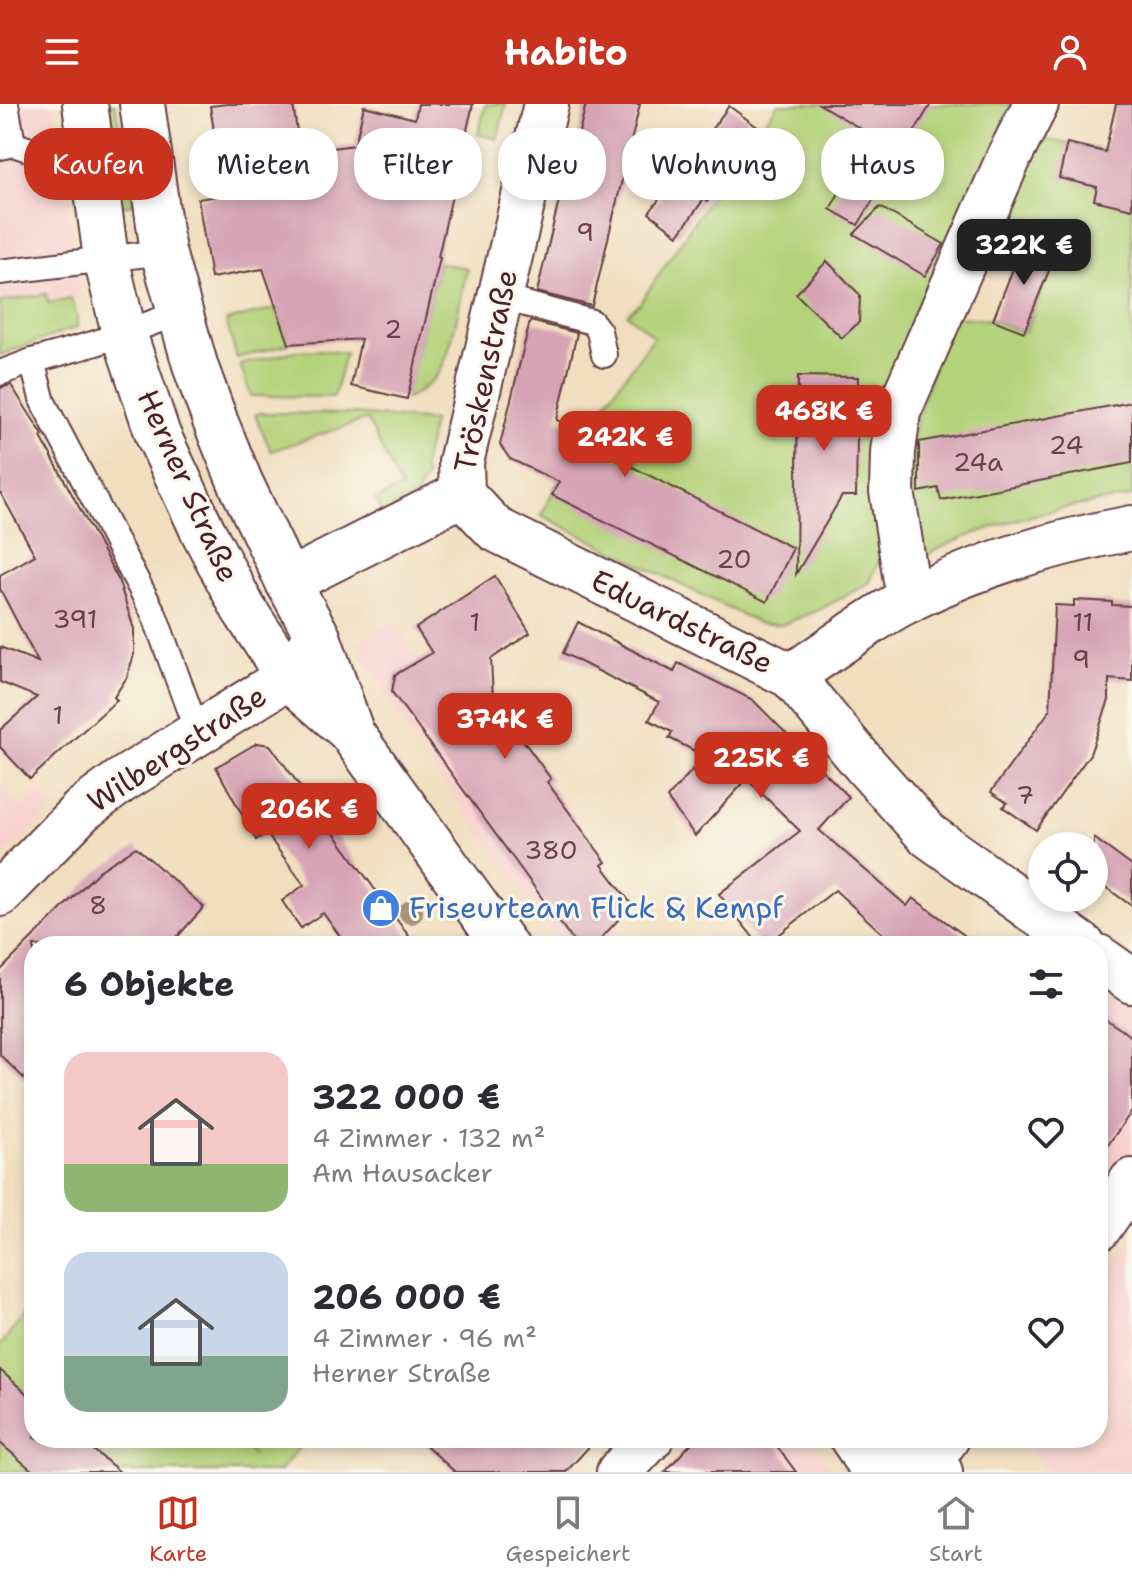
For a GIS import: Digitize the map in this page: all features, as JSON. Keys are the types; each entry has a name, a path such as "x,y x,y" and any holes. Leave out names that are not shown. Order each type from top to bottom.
{"street":[{"name":"Herner Straße","path":"85,104 89,128"},
{"name":"Herner Straße","path":"142,104 163,252 179,313 216,423 288,582 318,637 352,734"},
{"name":"Tröskenstraße","path":"288,582 462,494 461,462 546,104"},
{"path":"909,600 892,491 898,412 1010,155 1036,104"},
{"name":"Herner Straße","path":"99,200 106,258 124,333 158,435 243,608 288,677 352,734 498,936"},
{"name":"Eduardstraße","path":"462,494 495,529 791,676 909,600 991,564 1077,538 1132,528"},
{"name":"Wilbergstraße","path":"0,894 82,810 121,781 288,677 318,637"},
{"path":"791,676 928,835 1069,936"},
{"path":"1108,964 1132,981"},
{"path":"1108,1215 1132,1181"},
{"path":"619,1472 642,1448"},
{"path":"863,1455 932,1452"}],"lane":[{"path":"6,104 7,145"},
{"path":"0,272 163,252"},
{"path":"500,297 592,322 599,331 604,355"},
{"path":"0,373 179,313"},
{"path":"32,361 43,402 154,614 198,734"}],"shaded area":[{"path":"0,104 54,104 58,128 24,128 24,200 68,200 81,288 71,299 48,303 46,294 0,302"},
{"path":"392,620 622,936 555,936 404,727 355,643"},
{"path":"0,786 22,807 40,789 56,807 0,859"},
{"path":"1108,980 1132,997 1132,1152 1108,1186"},
{"path":"1132,1240 1132,1472 1048,1472 1029,1448 1108,1448 1108,1272"},
{"path":"740,1448 816,1448 834,1472 758,1472"}],"green space":[{"path":"106,104 115,104 120,128 109,128"},
{"path":"486,104 506,104 497,139 482,135 480,128"},
{"path":"778,104 1011,104 908,366 885,548 869,583 819,610 781,625 758,623 541,515 583,433 654,337 627,314 640,303 708,200 805,200 805,128 761,128"},
{"path":"1117,112 1132,115 1132,497 1075,506 992,527 914,562 904,462 949,316 993,320 1025,333 1055,257 1023,243 1026,236 988,221 1026,137 1105,151"},
{"path":"118,200 133,200 134,204 119,207"},
{"path":"439,263 467,268 455,325 442,367 422,389 406,399"},
{"path":"46,294 48,303 71,299 77,327 0,355 0,302"},
{"path":"277,308 289,344 237,358 226,321"},
{"path":"295,351 345,353 334,397 251,396 240,365"},
{"path":"354,414 433,421 423,468 426,476 417,494 384,515 376,500 401,488 367,419 271,451 255,415"},
{"path":"24,1315 24,1448 245,1448 253,1455 246,1448 299,1448 279,1472 0,1472 0,1346"}],"building":[{"path":"293,104 296,128 213,128 210,106"},
{"path":"418,104 473,104 468,128 359,128 364,106 415,119"},
{"path":"586,104 640,104 634,128 622,128 622,180 592,306 537,292 559,200 606,200 606,128 580,128"},
{"path":"819,104 931,104 917,128 860,128"},
{"path":"1116,104 1132,104 1132,209 1094,200 1097,187 1059,178 1067,143 1105,152"},
{"path":"729,106 759,128 713,128"},
{"path":"354,145 354,200 451,200 407,399 351,386 361,339 289,344 263,269 211,278 198,200 338,200 338,147"},
{"path":"659,200 703,200 678,235 649,213"},
{"path":"835,200 873,200 858,225 830,209"},
{"path":"880,207 944,244 925,276 854,234"},
{"path":"1023,243 1055,256 1024,332 993,320"},
{"path":"827,261 860,295 859,322 842,338 796,294"},
{"path":"530,321 577,333 557,420 583,433 579,440 793,548 767,602 552,495 559,482 510,459 500,445"},
{"path":"798,376 858,377 856,496 842,496 796,574"},
{"path":"11,385 43,435 41,437 118,579 134,629 134,654 127,677 114,697 117,700 30,779 0,747 0,730 37,697 0,682 0,647 38,662 0,589 0,575 35,555 0,492 0,388"},
{"path":"1132,402 1132,463 941,500 938,488 919,492 919,442"},
{"path":"495,576 530,633 491,659 493,699 551,779 547,782 606,862 602,865 632,905 603,936 570,936 392,692 395,675 432,653 416,628"},
{"path":"1074,600 1132,606 1132,681 1109,679 1109,700 1090,754 1036,830 1003,807 1007,803 991,792 1050,710 1055,605 1074,606"},
{"path":"578,622 674,672 678,663 753,700 849,797 819,830 907,906 913,898 965,936 885,936 835,890 778,936 752,936 719,894 800,831 747,779 695,836 667,798 705,756 669,738 672,732 649,720 659,702 563,653"},
{"path":"257,743 270,745 409,936 340,936 323,913 301,928 282,901 304,885 266,833 256,840 216,767"},
{"path":"136,847 204,907 178,936 35,936 99,871"},
{"path":"1108,848 1132,866 1132,906 1108,889"},
{"path":"24,947 24,1078 0,1055 0,971"},
{"path":"1108,1021 1132,1037 1132,1111 1108,1145"},
{"path":"0,1370 24,1391 24,1448 91,1448 120,1472 34,1472 0,1443"},
{"path":"429,1448 588,1448 566,1472 455,1472"},
{"path":"687,1448 778,1448 796,1472 665,1472"}],"place":[{"name":"Friseurteam Flick & Kempf","path":"381,908"}]}
